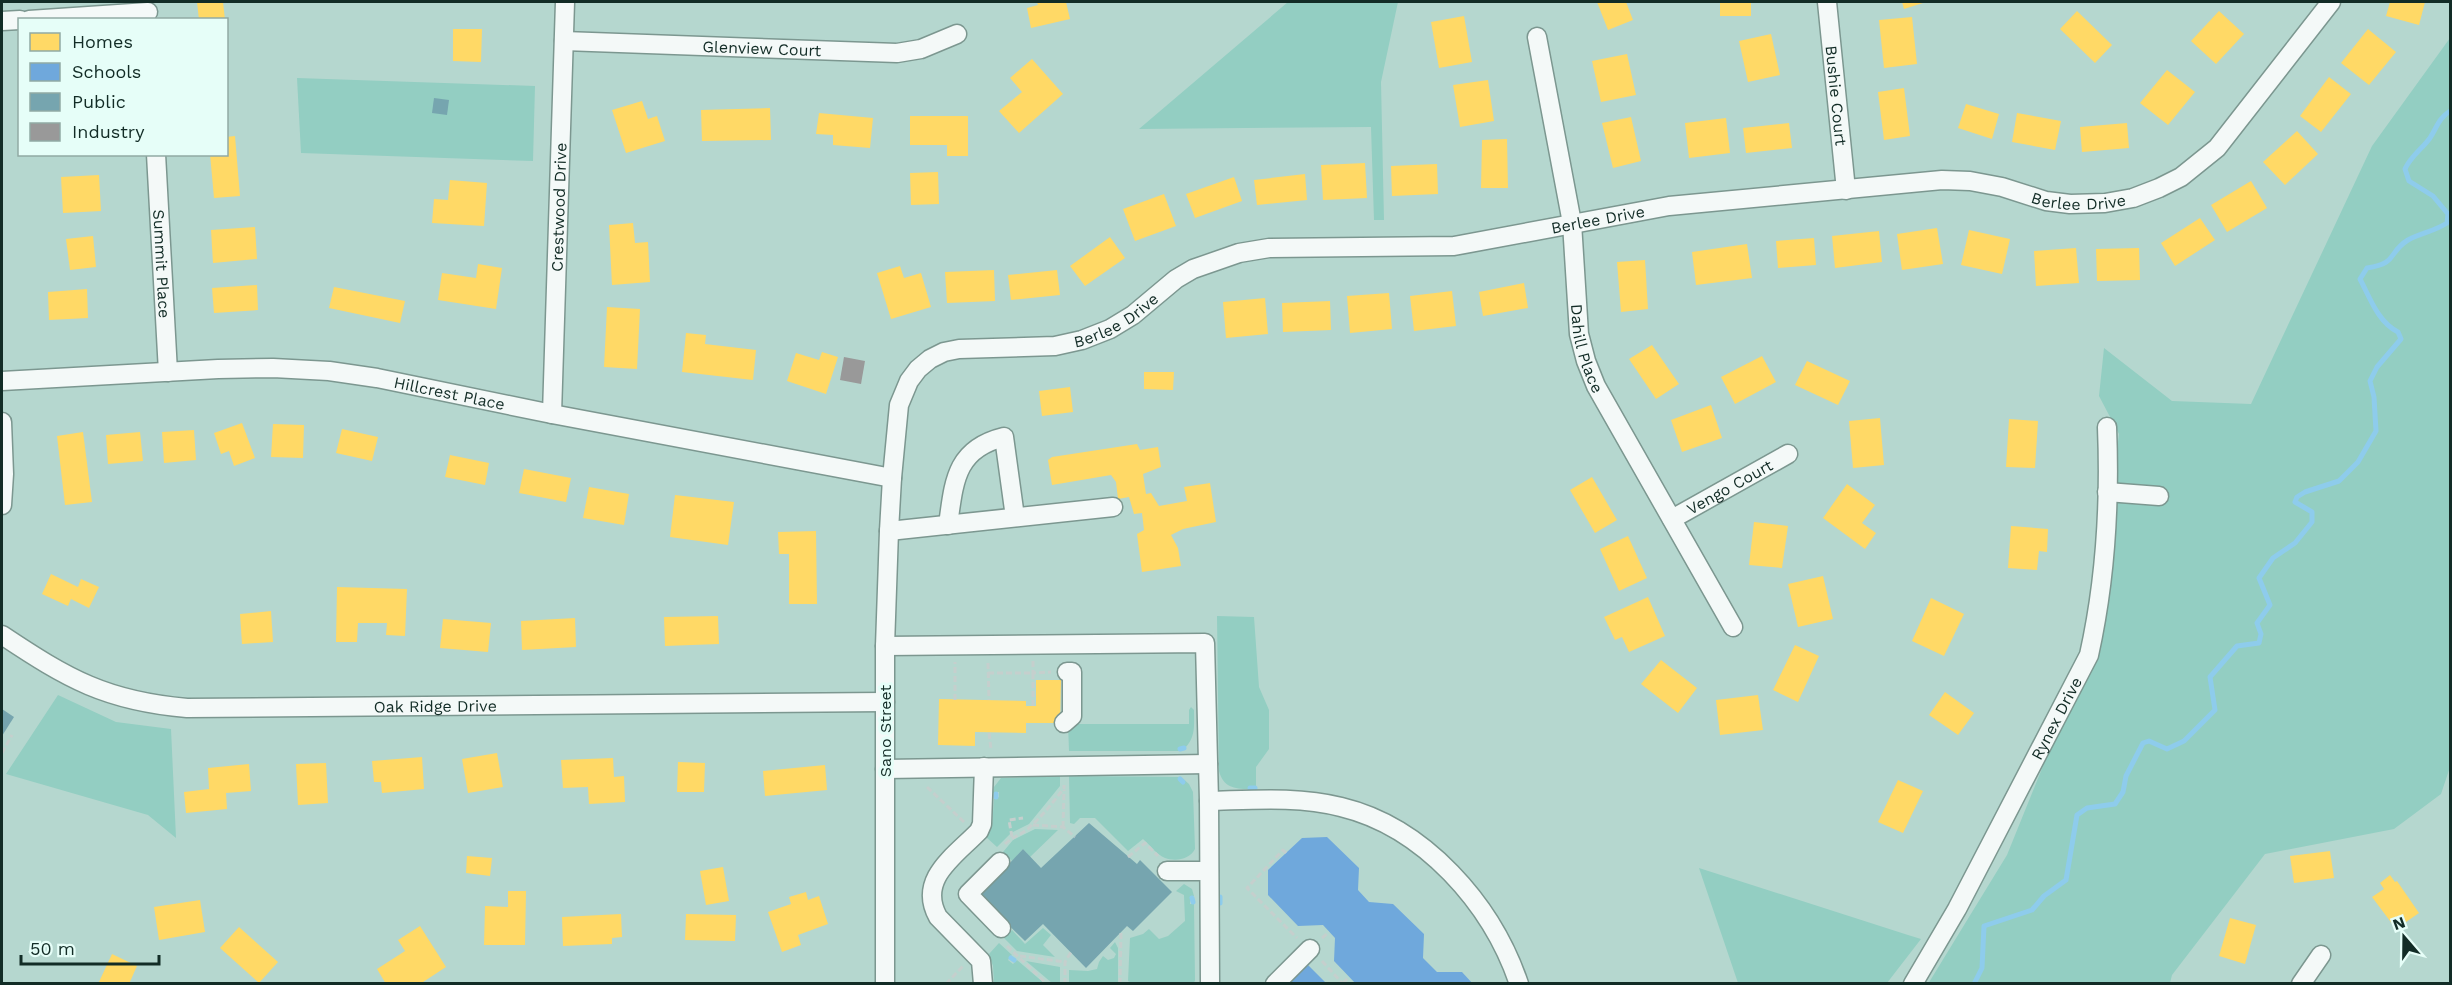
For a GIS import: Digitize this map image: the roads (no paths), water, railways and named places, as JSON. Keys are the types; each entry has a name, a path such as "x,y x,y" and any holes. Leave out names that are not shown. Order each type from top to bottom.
{"street":[{"name":"Crestwood Drive","path":"552,414 565,2"},
{"name":"Bushie Court","path":"1827,2 1846,190"},
{"name":"Berlee Drive","path":"892,478 899,405 903,393 918,369 930,359 944,352 959,349 1055,346 1082,340 1110,329 1133,315 1176,279 1193,269 1239,253 1269,248 1454,246 1669,206 1942,180 1970,181 2002,187 2046,201 2070,204 2105,203 2133,198 2181,177 2217,148 2331,2"},
{"path":"55,18 148,11"},
{"path":"2,21 18,20"},
{"name":"Glenview Court","path":"564,41 897,53 921,49 957,34"},
{"name":"Dahill Place","path":"1537,37 1572,223 1579,334 1586,361 1596,386 1733,627"},
{"name":"Summit Place","path":"156,156 168,372"},
{"name":"Hillcrest Place","path":"2,381 273,368 329,371 377,378 552,414 892,478"},
{"path":"2,422 4,474 2,505"},
{"name":"Rynex Drive","path":"1913,984 1957,909 2090,655 2096,624 2107,492 2107,427"},
{"path":"948,525 958,471 968,456 993,440 1004,437 1015,517"},
{"name":"Vengo Court","path":"1672,519 1788,454"},
{"name":"Sano Street","path":"885,984 885,646 892,478"},
{"path":"2107,492 2158,496"},
{"path":"889,531 1113,507"},
{"name":"Oak Ridge Drive","path":"2,635 57,671 87,686 121,698 152,705 187,708 885,702"},
{"path":"885,646 1205,643 1210,984"},
{"path":"1065,723 1072,716 1072,672 1067,672"},
{"path":"885,769 987,761 1064,766 1208,764"},
{"path":"983,984 981,961 938,917 930,892 938,874 979,831 982,824 987,761"},
{"path":"1209,801 1308,801 1347,808 1386,823 1418,844 1461,885 1483,912 1503,944 1519,984"},
{"path":"1000,856 968,894 1001,928"},
{"path":"1167,870 1209,872"},
{"path":"1275,984 1310,949"},
{"path":"2301,984 2321,955"}],"waterway":[{"path":"1974,984 1982,968 1984,926 2032,910 2044,896 2066,880 2077,815 2087,808 2115,804 2123,792 2126,776 2143,743 2149,741 2167,749 2184,741 2215,710 2210,677 2237,646 2259,643 2261,634 2257,623 2270,605 2259,578 2273,558 2295,543 2312,522 2312,512 2295,502 2297,497 2305,492 2339,481 2358,462 2376,431 2374,397 2370,381 2377,367 2401,339 2398,332 2380,316 2360,279 2367,268 2384,263 2408,240 2447,223 2448,214 2433,196 2409,181 2405,169 2450,111"},
{"path":"1180,749 1184,748"},
{"path":"1180,779 1183,782"},
{"path":"1250,788 1255,788"},
{"path":"1220,897 1220,903"},
{"path":"1192,898 1193,902"}]}
